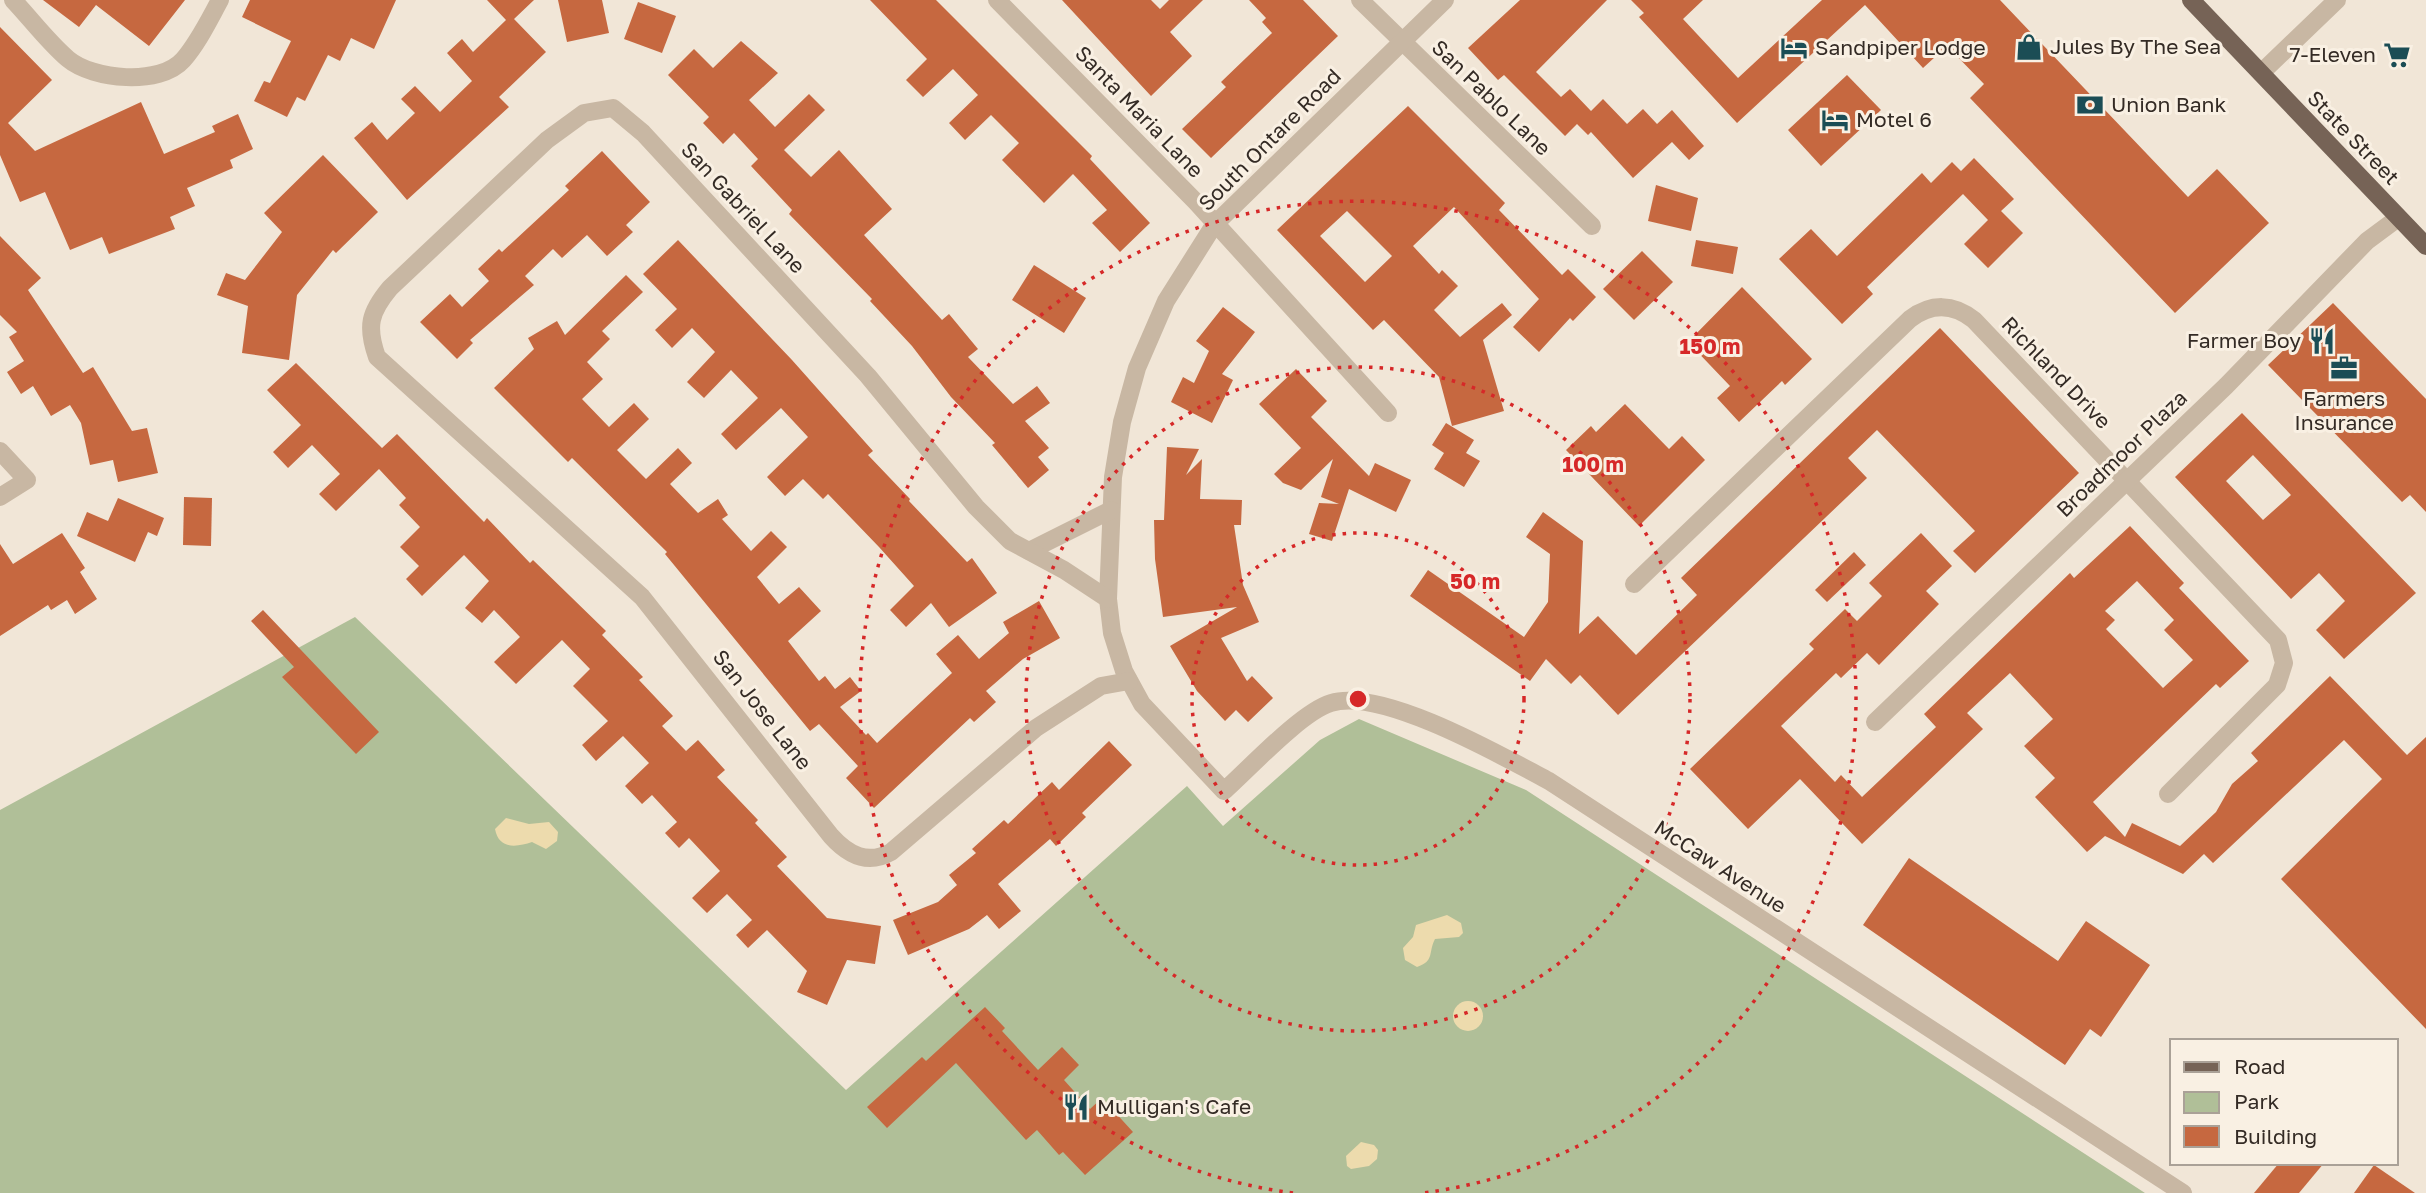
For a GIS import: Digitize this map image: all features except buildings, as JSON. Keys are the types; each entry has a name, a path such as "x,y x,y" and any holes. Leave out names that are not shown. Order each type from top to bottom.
{"main road":[{"name":"State Street","path":"2190,0 2426,246"}],"street":[{"path":"13,0 69,60 111,77 136,78 160,73 182,62 220,0"},
{"name":"Santa Maria Lane","path":"998,0 1214,225 1388,413"},
{"name":"San Pablo Lane","path":"1360,0 1401,43 1592,226"},
{"name":"South Ontare Road","path":"1224,791 1142,704 1129,681 1112,633 1108,599 1113,477 1122,422 1137,368 1166,300 1214,225 1446,0"},
{"path":"2261,73 2337,0"},
{"name":"San Gabriel Lane","path":"386,366 377,357 373,345 371,317 390,288 556,133 584,113 613,108 643,133 868,376 976,508 1010,541 1108,599"},
{"name":"Broadmoor Plaza","path":"1875,722 2227,386 2367,241 2398,218"},
{"name":"Richland Drive","path":"1634,584 1910,319 1930,308 1954,308 1974,320 2271,630 2283,651 2284,663 2277,685 2168,794"},
{"name":"San Jose Lane","path":"386,366 642,597 831,836 854,856 880,858 891,852 1036,728 1101,686 1129,681"},
{"path":"0,451 27,480 0,497"},
{"path":"1029,551 1111,510"},
{"name":"McCaw Avenue","path":"1224,791 1305,718 1331,702 1360,699 1442,729 1549,781 2183,1193"}],"green space":[{"path":"355,617 846,1090 1187,786 1223,826 1320,740 1359,719 1526,790 2145,1193 0,1193 0,810"}],"sand":[{"path":"506,818 529,824 549,822 558,832 557,841 546,849 532,842 515,846 505,844 500,841 495,829"},
{"path":"1447,915 1461,923 1463,933 1459,937 1435,939 1429,959 1423,965 1417,967 1405,960 1403,948 1413,937 1416,925"},
{"path":"1468,1001 1479,1005 1483,1016 1479,1027 1468,1031 1457,1027 1453,1016 1457,1005"},
{"path":"1361,1142 1374,1145 1378,1150 1377,1159 1369,1166 1351,1169 1347,1166 1346,1156"}],"place":[{"name":"Jules By The Sea","path":"2029,47"},
{"name":"Sandpiper Lodge","path":"1794,48"},
{"name":"7-Eleven","path":"2397,55"},
{"name":"Union Bank","path":"2090,105"},
{"name":"Motel 6","path":"1835,120"},
{"name":"Farmer Boy","path":"2322,341"},
{"name":"Farmers Insurance","path":"2344,368"},
{"name":"Mulligan's Cafe","path":"1076,1107"}]}
